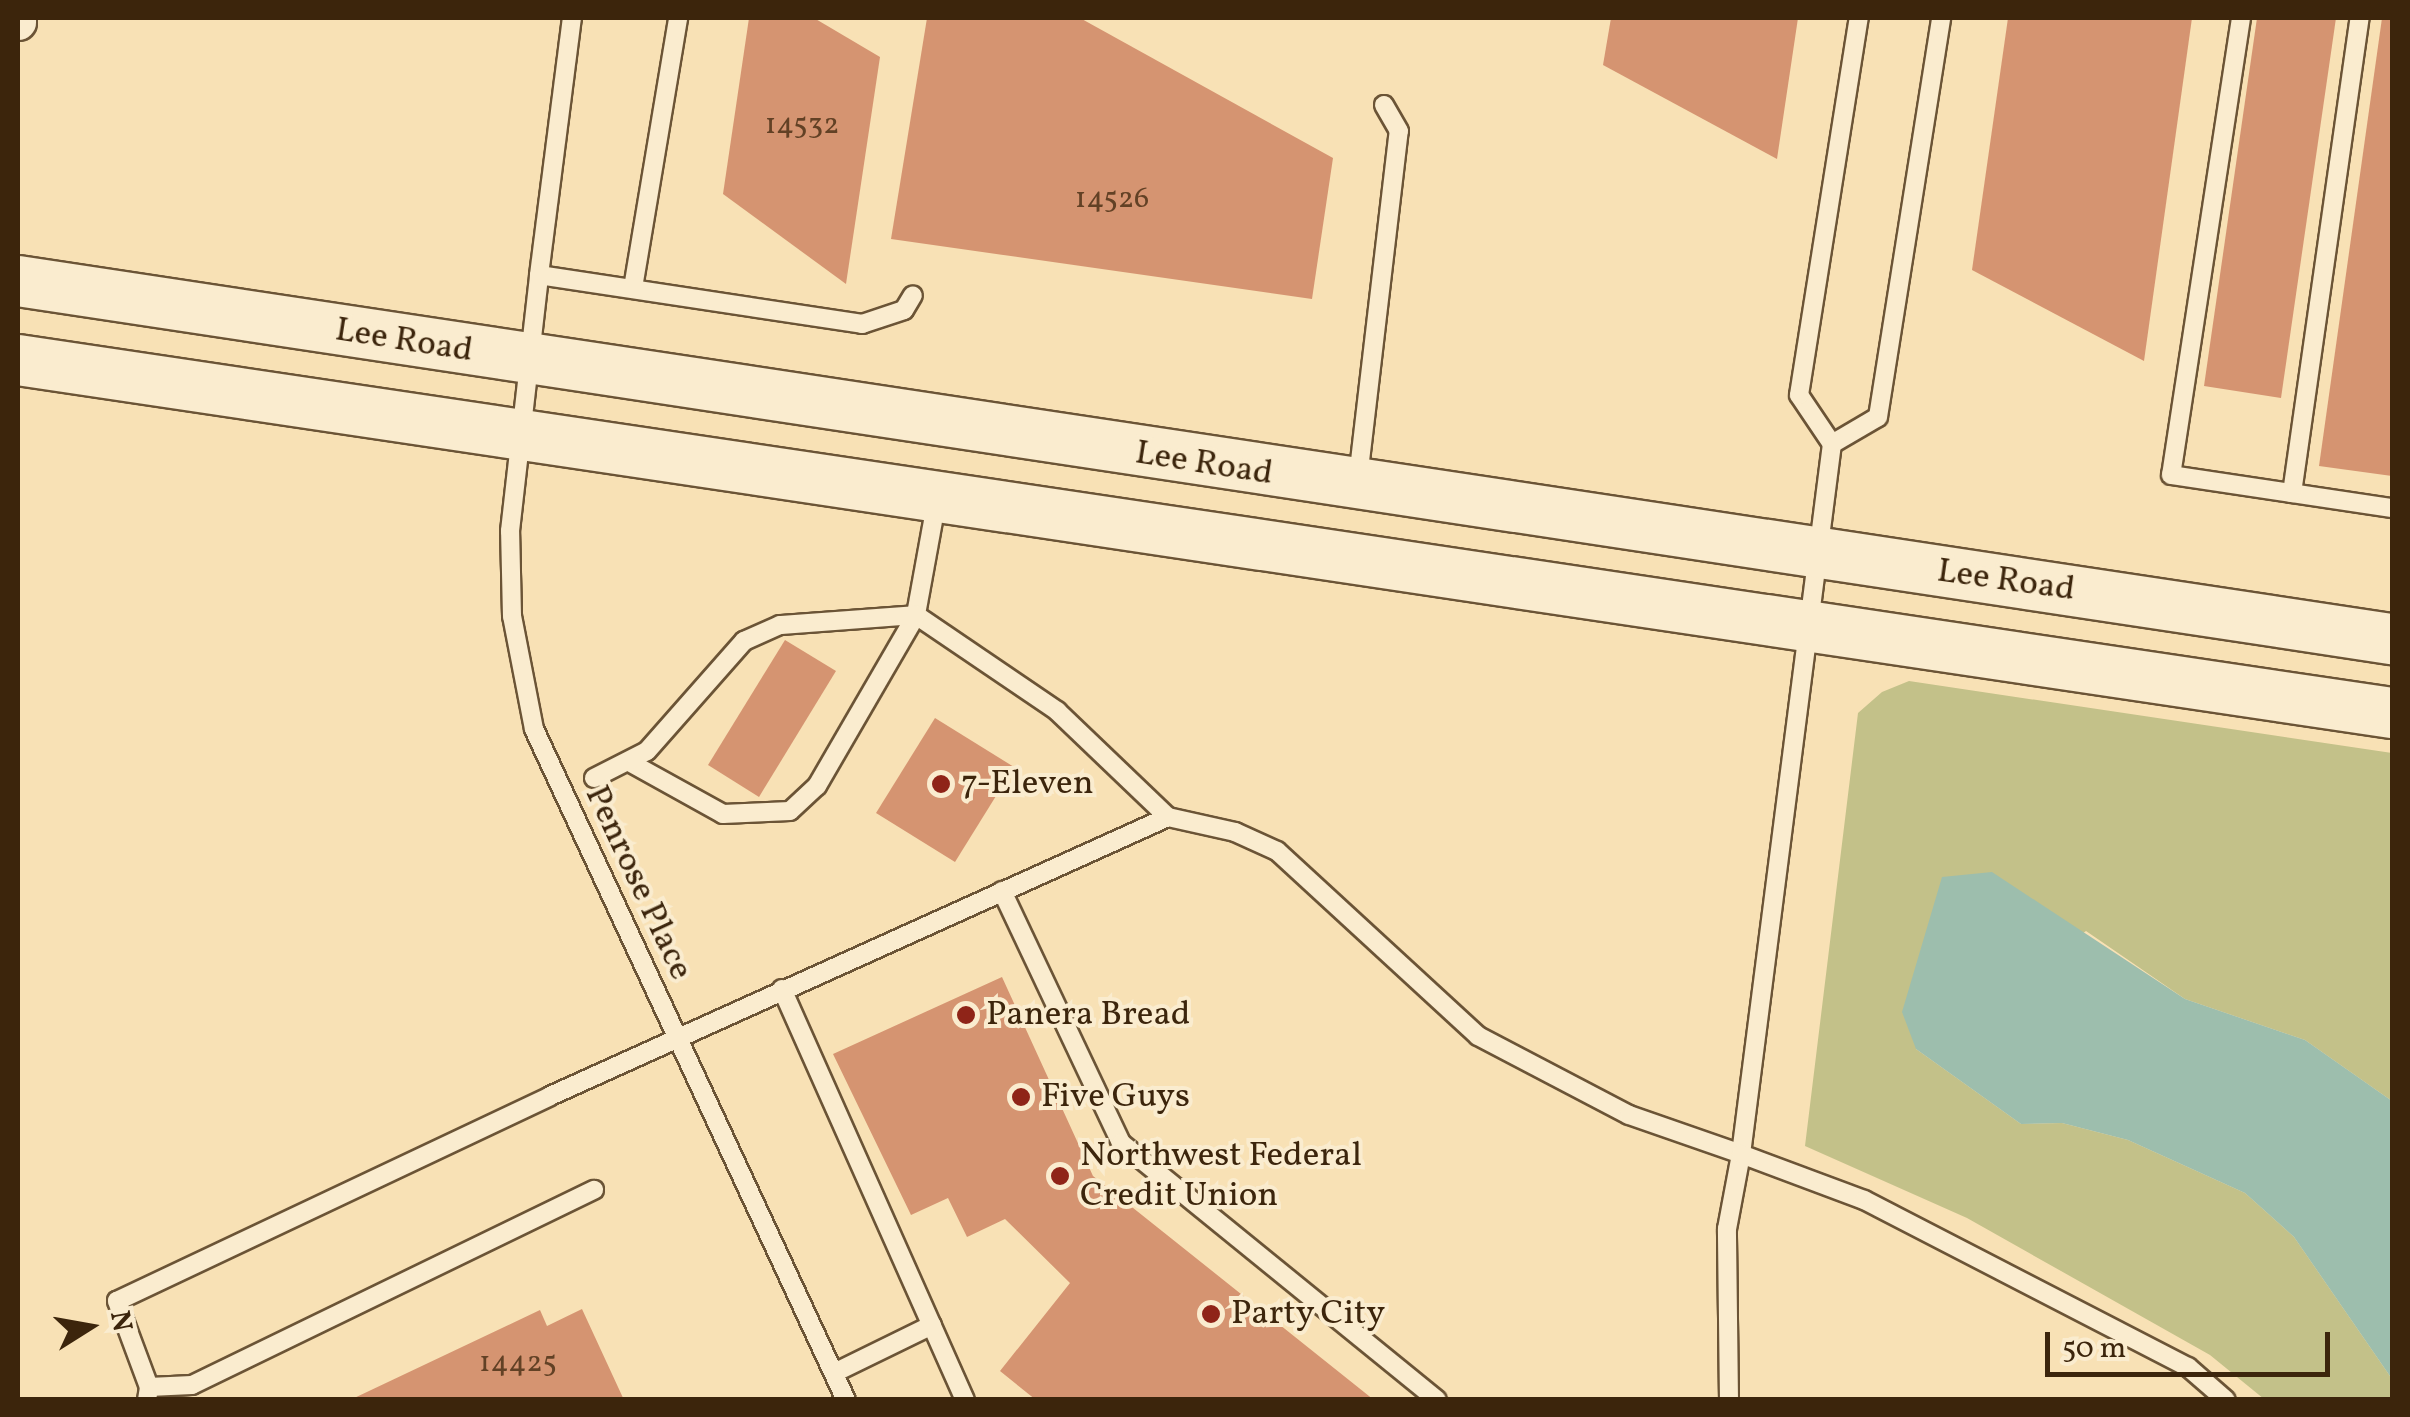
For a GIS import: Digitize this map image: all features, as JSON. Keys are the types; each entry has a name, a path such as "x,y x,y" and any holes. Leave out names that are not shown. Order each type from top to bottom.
{"street":[{"name":"Lee Road","path":"18,281 1357,487 2392,639"},
{"name":"Lee Road","path":"18,360 516,439 2392,713"}],"lane":[{"name":"Penrose Place","path":"572,18 516,439 512,616 534,729 846,1400"},
{"path":"633,288 678,18"},
{"path":"1729,1400 1726,1229 1741,1154 1832,444 1799,395 1858,18"},
{"path":"1832,444 1878,417 1941,18"},
{"path":"2241,18 2172,476 2392,508"},
{"path":"2292,493 2360,18"},
{"path":"1357,487 1399,130 1384,105"},
{"path":"539,275 862,324 904,310 913,296"},
{"path":"631,763 722,814 790,811 817,786 916,615 937,498"},
{"path":"594,778 631,763 744,641 780,624 916,615 1057,711 1168,817 1236,832 1276,851 1478,1036 1629,1115 1864,1200 2188,1367 2226,1400"},
{"path":"594,1190 192,1384 148,1393 117,1301 782,989 1168,817"},
{"path":"1002,891 1121,1143 1436,1400"},
{"path":"782,989 965,1400"},
{"path":"834,1374 932,1325"}],"shaded area":[{"path":"1909,681 2392,753 2392,1101 2305,1040 2185,999 2086,931 1916,1049 2021,1124 2062,1123 2128,1140 2245,1193 2294,1237 2392,1379 2392,1399 2264,1399 2210,1355 1967,1218 1805,1146 1858,713 1882,692"},
{"path":"1992,872 2185,999 2305,1040 2392,1101 2392,1379 2294,1237 2245,1193 2128,1140 2062,1123 2021,1124 1916,1049 1902,1012 1942,877"}],"building":[{"path":"749,18 814,18 880,57 846,284 723,194"},
{"path":"927,18 1080,18 1333,158 1312,299 891,239"},
{"path":"1611,18 1798,18 1777,159 1603,65"},
{"path":"2008,18 2192,18 2144,361 1972,270"},
{"path":"2257,18 2336,18 2281,398 2204,386"},
{"path":"2382,18 2392,18 2392,476 2319,466"},
{"path":"785,640 836,671 759,797 708,765"},
{"path":"935,718 1014,767 955,862 876,813"},
{"path":"1002,977 1093,1176 1374,1400 1036,1400 1000,1371 1070,1283 1005,1219 967,1237 948,1198 911,1215 833,1054"},
{"path":"582,1309 624,1400 350,1400 540,1310 547,1326"}],"place":[{"name":"7-Eleven","path":"941,784"},
{"name":"Panera Bread","path":"966,1015"},
{"name":"Five Guys","path":"1021,1097"},
{"name":"Northwest Federal Credit Union","path":"1060,1176"},
{"name":"Party City","path":"1211,1314"}]}
